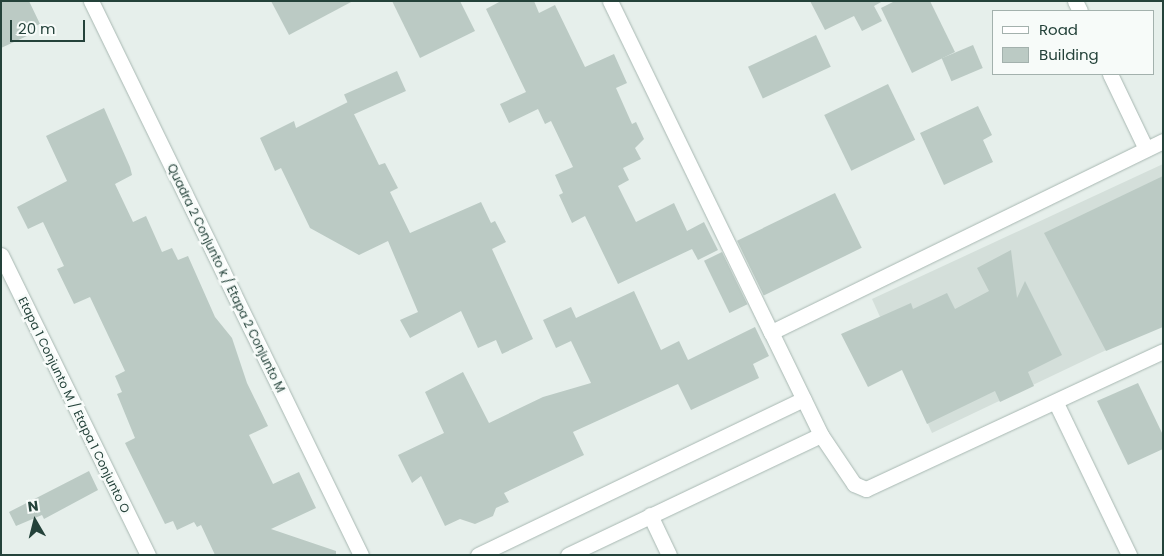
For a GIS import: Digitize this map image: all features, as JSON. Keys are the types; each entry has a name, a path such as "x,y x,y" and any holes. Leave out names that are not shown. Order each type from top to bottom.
{"street":[{"name":"Quadra 2 Conjunto k / Etapa 2 Conjunto M","path":"91,1 360,555"},
{"path":"610,1 821,435 854,484 873,488 1163,351"},
{"path":"1110,75 1146,149"},
{"path":"771,332 1163,141"},
{"name":"Etapa 1 Conjunto M / Etapa 1 Conjunto O","path":"1,255 148,555"},
{"path":"478,555 803,399"},
{"path":"1056,402 1129,555"},
{"path":"568,555 821,435"},
{"path":"650,515 669,555"}],"shaded area":[{"path":"1163,164 1163,323 932,433 872,299"}],"building":[{"path":"1,1 29,1 40,24 26,30 27,36 1,48"},
{"path":"271,1 353,1 289,35"},
{"path":"392,1 460,1 475,31 420,58"},
{"path":"501,1 534,1 539,13 555,5 585,67 614,54 627,83 616,88 632,124 636,122 644,139 635,148 641,159 623,168 629,180 618,186 636,222 674,203 687,231 704,222 718,250 698,260 692,249 618,284 585,216 572,223 559,195 563,193 555,175 573,167 551,121 545,124 538,109 509,123 500,104 526,92 486,9"},
{"path":"810,1 883,1 874,6 882,21 862,31 854,16 825,30"},
{"path":"895,1 930,1 955,52 912,73 881,8"},
{"path":"816,35 831,67 763,98 748,67"},
{"path":"973,45 983,68 951,81 942,58"},
{"path":"397,71 406,91 353,115 344,95"},
{"path":"888,84 915,140 851,171 824,115"},
{"path":"348,102 379,165 385,163 398,188 390,192 410,233 481,202 491,223 495,221 506,242 492,249 533,339 502,354 496,340 478,348 461,311 410,338 400,320 418,312 388,241 359,255 310,228 281,168 275,171 260,138 294,121 296,128"},
{"path":"978,106 992,135 983,140 993,162 944,185 920,133"},
{"path":"104,108 130,167 132,175 115,184 133,222 146,216 162,252 172,248 178,260 188,256 215,317 232,338 247,383 268,426 249,435 273,484 299,472 316,508 271,529 336,551 336,555 215,555 201,525 197,527 194,522 177,530 173,521 165,524 125,443 135,438 117,394 122,392 115,376 125,371 90,297 74,304 57,269 64,266 43,222 28,229 17,207 67,181 46,136"},
{"path":"1163,176 1163,327 1106,351 1044,233"},
{"path":"835,193 862,248 764,296 737,241"},
{"path":"1011,250 1017,298 1025,281 1062,355 1028,372 1034,386 1000,402 995,391 927,424 902,370 868,387 841,334 911,303 913,309 947,293 955,309 989,291 977,268"},
{"path":"722,252 747,304 729,313 704,261"},
{"path":"634,291 661,350 679,341 688,360 755,327 769,356 753,364 759,378 691,410 678,384 573,432 584,455 504,493 509,502 496,508 493,516 475,524 460,519 445,526 421,476 412,483 398,455 444,433 425,392 463,372 489,423 543,397 591,383 571,341 556,348 543,320 571,307 576,318"},
{"path":"1138,383 1163,435 1163,449 1128,465 1097,401"},
{"path":"89,471 98,490 44,519 42,515 16,526 9,512"}]}
